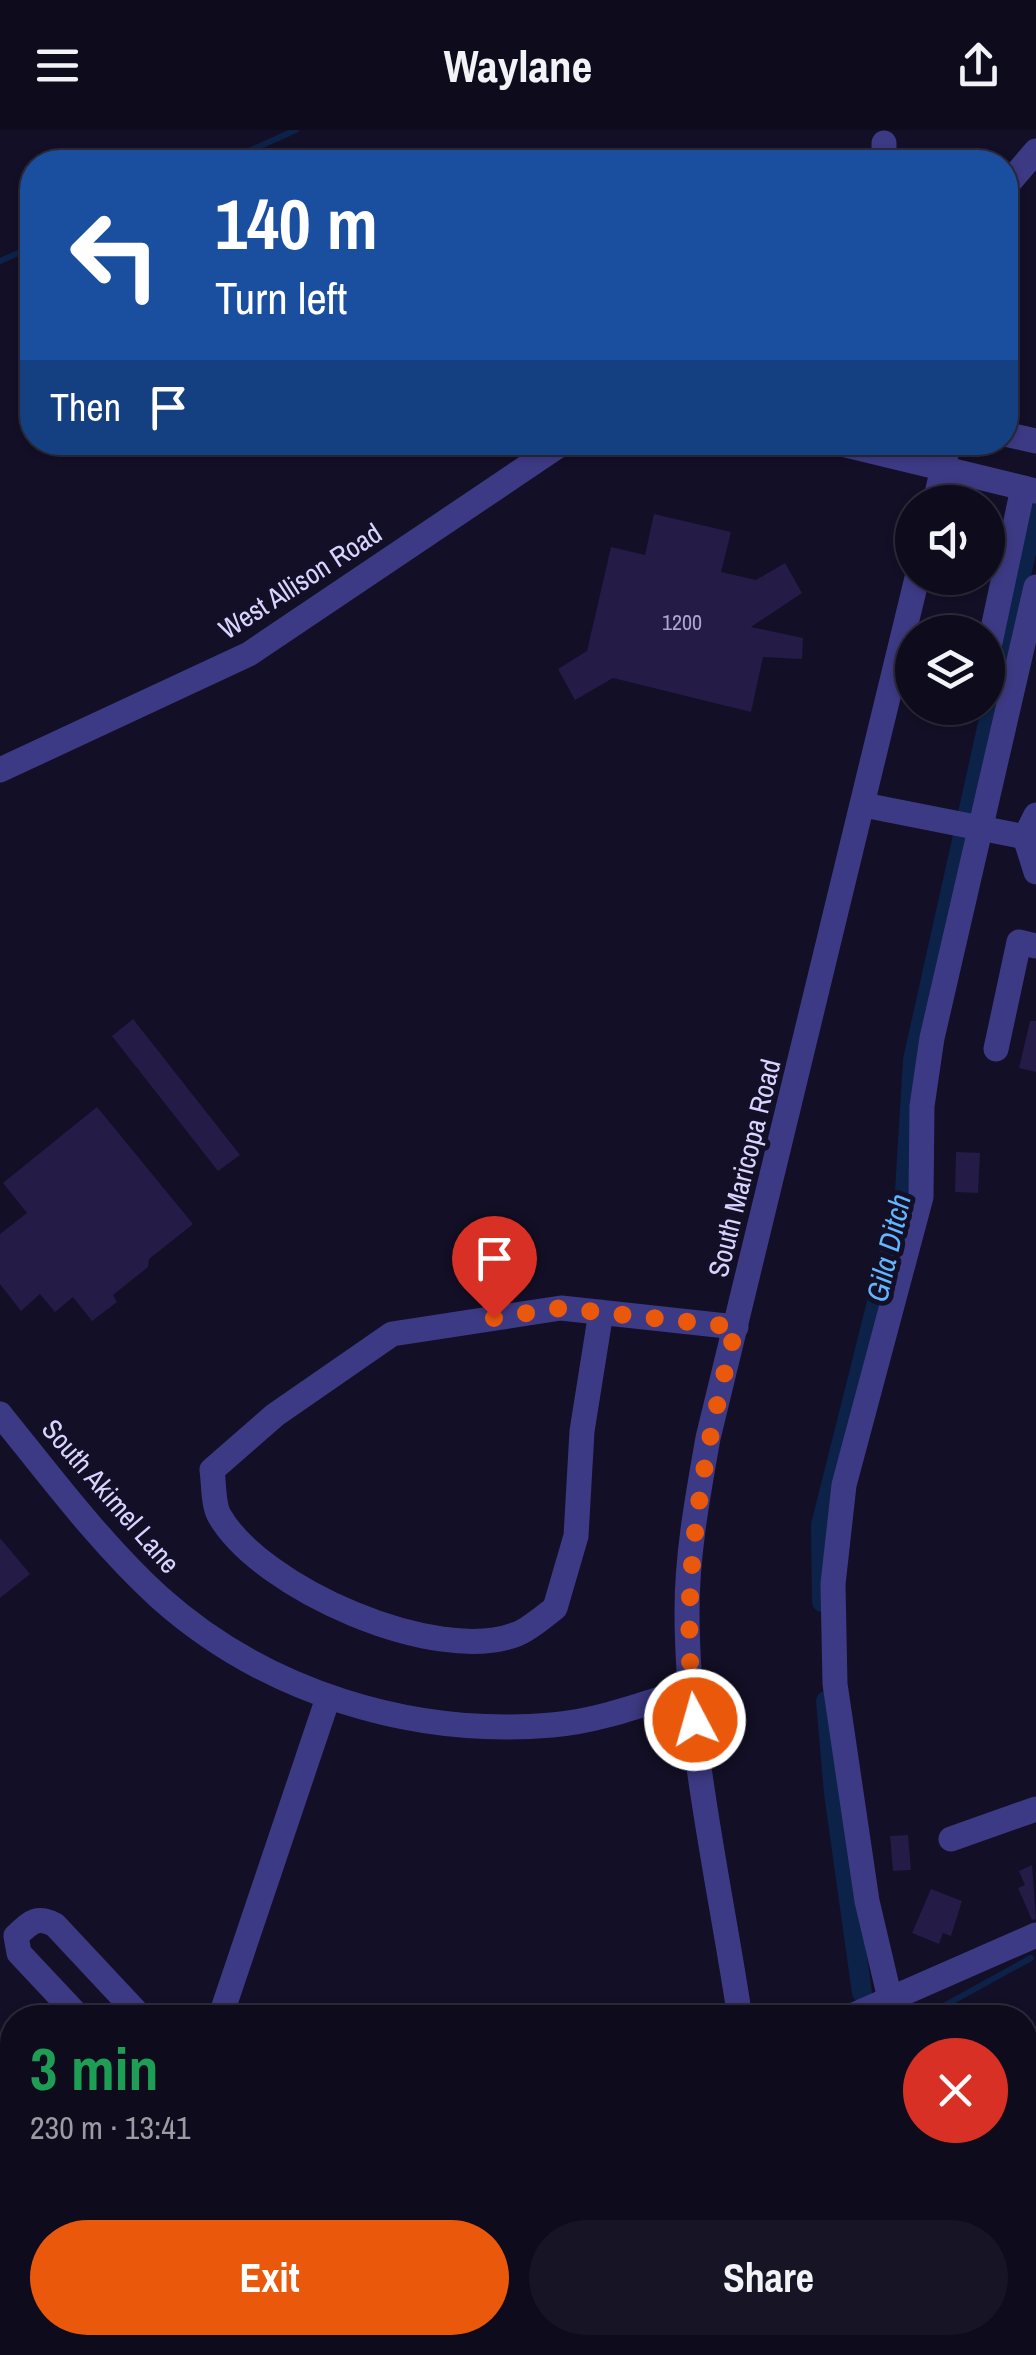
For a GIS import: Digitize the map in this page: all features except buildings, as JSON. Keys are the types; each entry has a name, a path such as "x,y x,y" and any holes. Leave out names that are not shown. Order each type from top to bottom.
{"street":[{"path":"1018,172 1036,151"},
{"name":"West Allison Road","path":"0,770 250,654 545,455"},
{"path":"939,485 946,455 1030,490 998,615"},
{"path":"890,1999 868,1901 835,1684 836,1539 844,1485 921,1197 924,1082 979,829 1027,661 1036,586"},
{"name":"South Maricopa Road","path":"738,2005 691,1689 687,1610 692,1530 708,1438 895,685"},
{"path":"864,805 979,829 1031,826 1036,872"},
{"path":"996,1049 1019,942 1036,946"},
{"path":"602,1312 582,1431 576,1536 556,1608 516,1635 462,1641 377,1626 276,1576 218,1514 212,1470 275,1414 392,1334 561,1308 602,1312 736,1327"},
{"name":"South Akimel Lane","path":"0,1414 116,1554 160,1598 258,1666 328,1698 386,1713 462,1723 552,1725 597,1718 691,1689"},
{"path":"224,2005 328,1698"},
{"path":"950,1839 1036,1808"},
{"path":"68,2005 18,1953 16,1936 32,1920 43,1919 55,1926 130,2005"},
{"path":"876,2005 1036,1935"}],"waterway":[{"path":"251,150 296,130"},
{"path":"0,261 20,252"},
{"name":"Gila Ditch","path":"822,1602 821,1525 905,1191 913,1060 1036,508"},
{"name":"Gila Ditch","path":"826,1701 834,1793 862,1993"},
{"path":"946,2005 1031,1958"}],"route":[{"path":"494,1318 561,1308 736,1327 708,1438 692,1530 687,1610 695,1720"}]}
